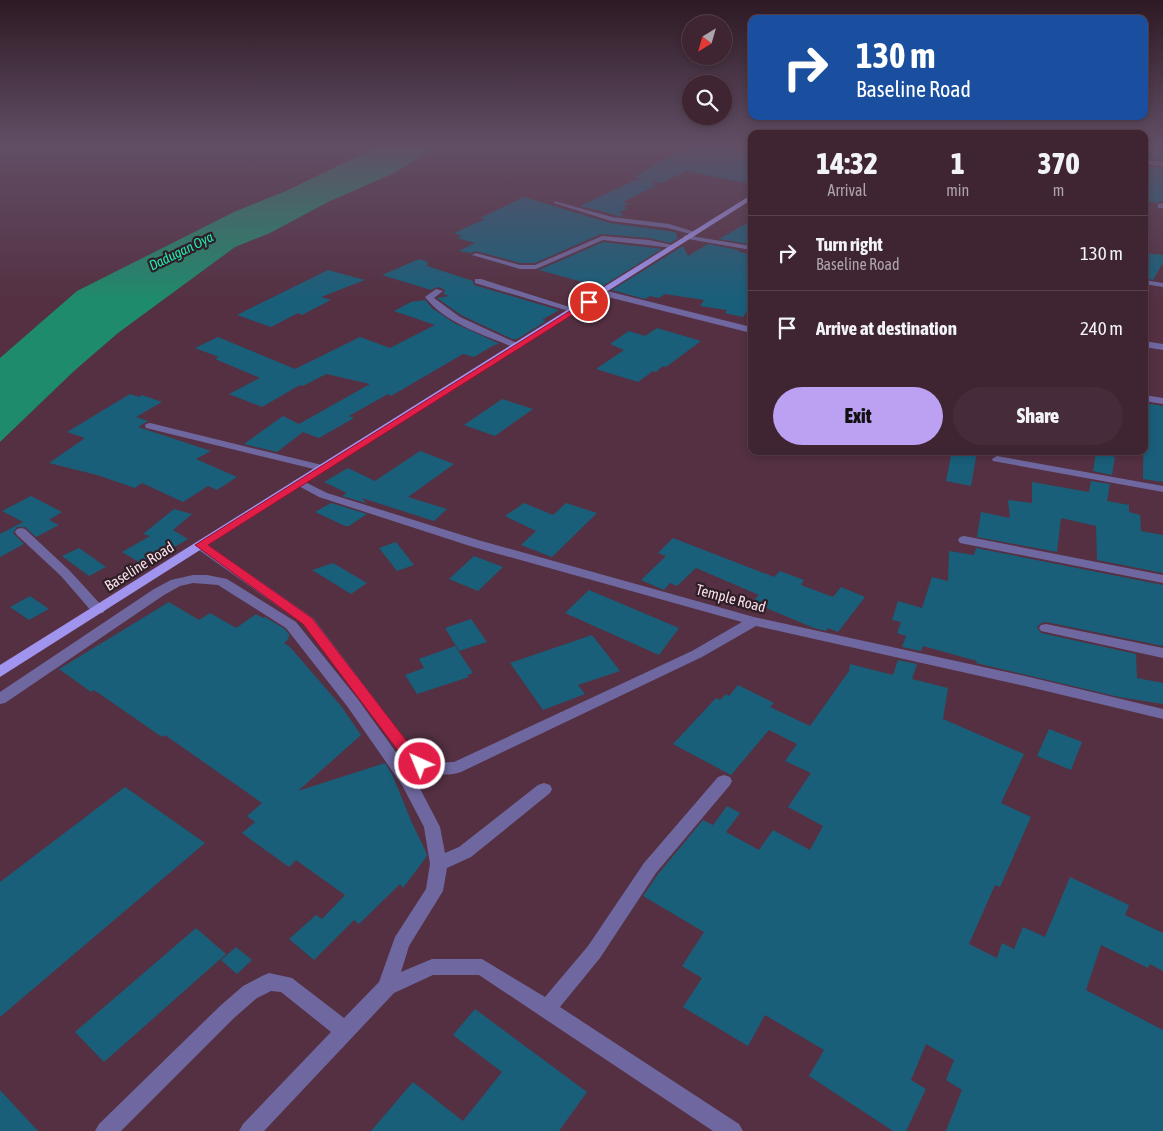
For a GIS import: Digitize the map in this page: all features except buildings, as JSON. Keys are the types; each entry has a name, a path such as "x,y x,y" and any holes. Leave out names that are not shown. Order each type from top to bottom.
{"main road":[{"name":"Baseline Road","path":"0,672 299,482 603,293 748,199"}],"street":[{"path":"556,202 611,219 669,226 691,235 748,247"},
{"path":"476,255 520,267 536,267 602,238 673,246"},
{"path":"478,281 575,310"},
{"path":"1148,283 1163,285"},
{"path":"439,291 429,297 435,304 468,324 518,346"},
{"path":"603,293 748,329"},
{"path":"1148,344 1163,346"},
{"path":"1148,399 1163,401"},
{"path":"150,426 322,468"},
{"path":"997,459 1163,489"},
{"name":"Temple Road","path":"299,482 323,495 474,543 754,621 1025,681 1163,714"},
{"path":"20,532 65,572 98,610"},
{"path":"964,540 1163,579"},
{"path":"200,545 308,621 407,752 420,764 436,769 456,768 697,654 754,621"},
{"path":"0,699 176,583 193,579 222,582 292,625 352,702 408,782 432,827 439,864 434,891 401,942 387,987"},
{"path":"1046,628 1163,653"},
{"path":"547,1009 594,952 650,868 724,781"},
{"path":"439,864 465,852 544,789"},
{"path":"250,1131 387,987 432,967 482,967 732,1131"},
{"path":"106,1131 227,1012 250,992 269,982 285,984 345,1031"}],"water":[{"name":"Dadugan Oya","path":"274,196 342,196 270,233 235,247 118,333 74,371 0,442 0,358 77,291 236,211"}],"route":[{"path":"420,764 407,752 308,621 200,545 589,302"}]}
